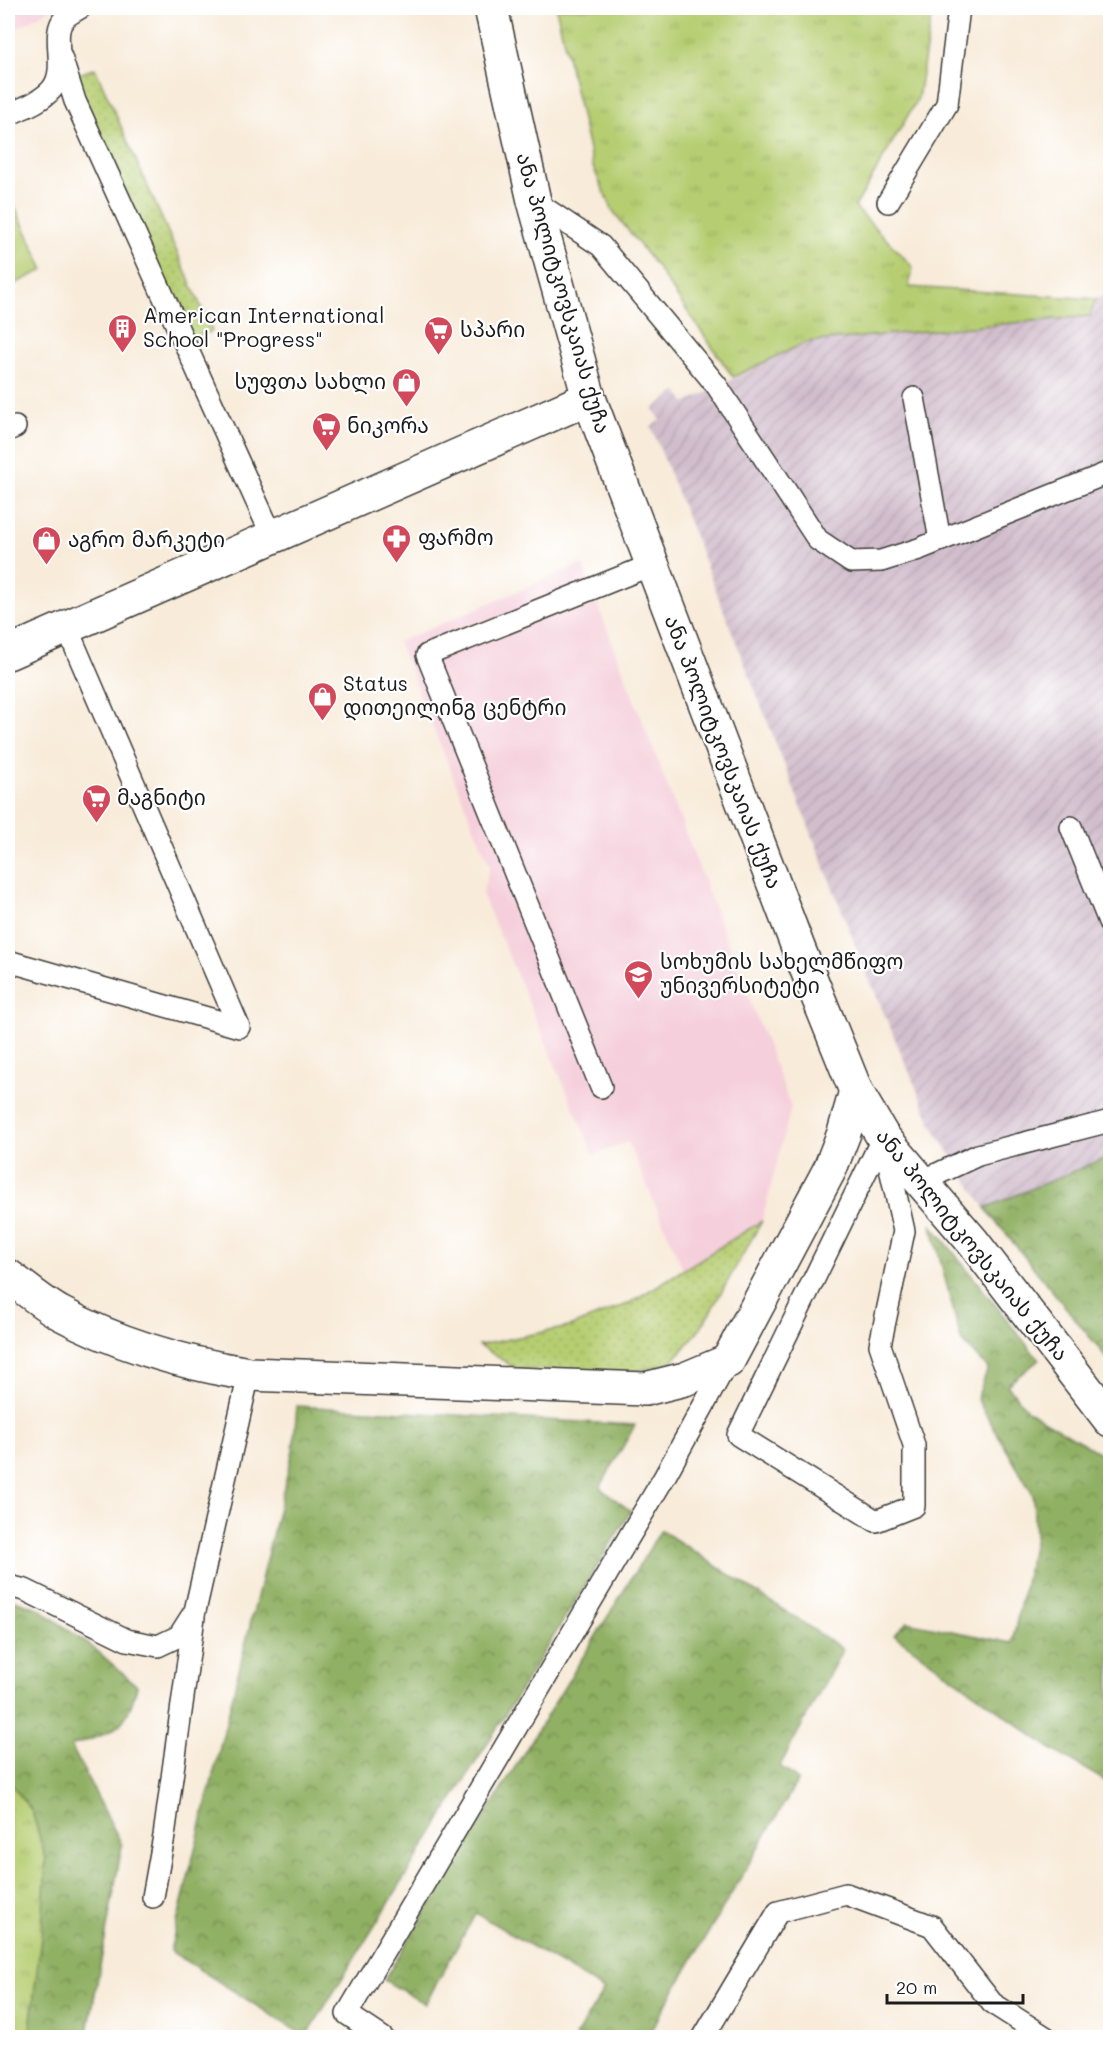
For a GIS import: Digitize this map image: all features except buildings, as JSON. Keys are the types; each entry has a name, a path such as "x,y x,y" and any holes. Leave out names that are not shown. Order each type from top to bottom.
{"street":[{"name":"ანა პოლიტკოვსკაიას ქუჩა","path":"491,8 534,201 589,398 651,565 856,1091 882,1137 972,1242 1110,1420"},
{"path":"8,653 589,398"},
{"path":"8,1276 59,1312 122,1341 191,1364 249,1374 645,1389 684,1379 728,1361 830,1169 844,1133 856,1091"}],"lane":[{"path":"80,8 63,19 58,33 61,57 75,100 273,538"},
{"path":"888,202 947,104 959,8"},
{"path":"8,115 38,100 51,90 59,77 61,57"},
{"path":"534,201 602,246 717,386 818,540 851,562 881,561 1110,472"},
{"path":"914,398 940,540"},
{"path":"601,1087 427,655 651,565"},
{"path":"8,961 239,1027 67,628"},
{"path":"1071,827 1110,924"},
{"path":"920,1182 978,1155 1110,1120"},
{"path":"882,1137 904,1231 880,1345 914,1445 914,1506 876,1521 738,1435 882,1137"},
{"path":"383,2037 347,2014 665,1476 728,1361"},
{"path":"153,1897 164,1836 195,1611 249,1374"},
{"path":"8,1586 25,1590 127,1640 158,1646 179,1636 195,1611"},
{"path":"703,2037 778,1912 846,1894 932,1926 992,2003 1047,2037"}],"shaded area":[{"path":"8,8 52,8 8,34"},
{"path":"1110,293 1110,1156 985,1208 933,1127 864,967 651,426 661,420 653,409 677,391 686,403 807,342 1089,316 1096,299"},
{"name":"სოხუმის სახელმწიფო უნივერსიტეტი","path":"582,564 791,1107 762,1221 684,1271 628,1142 594,1155 482,894 490,866 398,642"}],"green space":[{"path":"556,8 877,8 931,18 918,98 855,207 913,267 909,287 1096,299 1090,316 807,342 733,377 656,266 613,211 593,167"},
{"path":"95,68 212,331 191,340 74,76"},
{"path":"8,192 44,270 8,287"},
{"path":"1110,1156 1110,1362 985,1208"},
{"path":"762,1221 701,1328 671,1363 630,1373 516,1369 479,1345 569,1327 628,1304"},
{"path":"931,1224 1039,1360 1007,1385 1028,1411 1110,1459 1110,1784 1053,1750 894,1635 907,1622 1012,1643 1035,1537 1033,1495 977,1399 988,1368 961,1340"},
{"path":"297,1406 635,1425 600,1488 631,1511 306,2037 170,1951 293,1450"},
{"path":"661,1530 843,1649 780,1766 798,1780 647,2037 575,2037 604,1990 476,1913 425,2004 384,1980"},
{"path":"8,1598 38,1608 96,1650 137,1686 128,1712 115,1728 71,1746 122,1845 87,2037 8,2038"},
{"path":"8,1598 38,1608 96,1650 137,1686 128,1713 122,1722 107,1733 71,1746 122,1845 87,2037 29,2037 42,1929 46,1860 32,1811 8,1780"}],"place":[{"name":"American International School \"Progress\"","path":"122,354"},
{"name":"სპარი","path":"439,356"},
{"name":"სუფთა სახლი","path":"407,408"},
{"name":"ნიკორა","path":"326,452"},
{"name":"ფარმო","path":"397,564"},
{"name":"აგრო მარკეტი","path":"47,566"},
{"name":"Status დითეილინგ ცენტრი","path":"322,722"},
{"name":"მაგნიტი","path":"96,824"},
{"name":"სოხუმის სახელმწიფო უნივერსიტეტი","path":"639,1000"}]}
